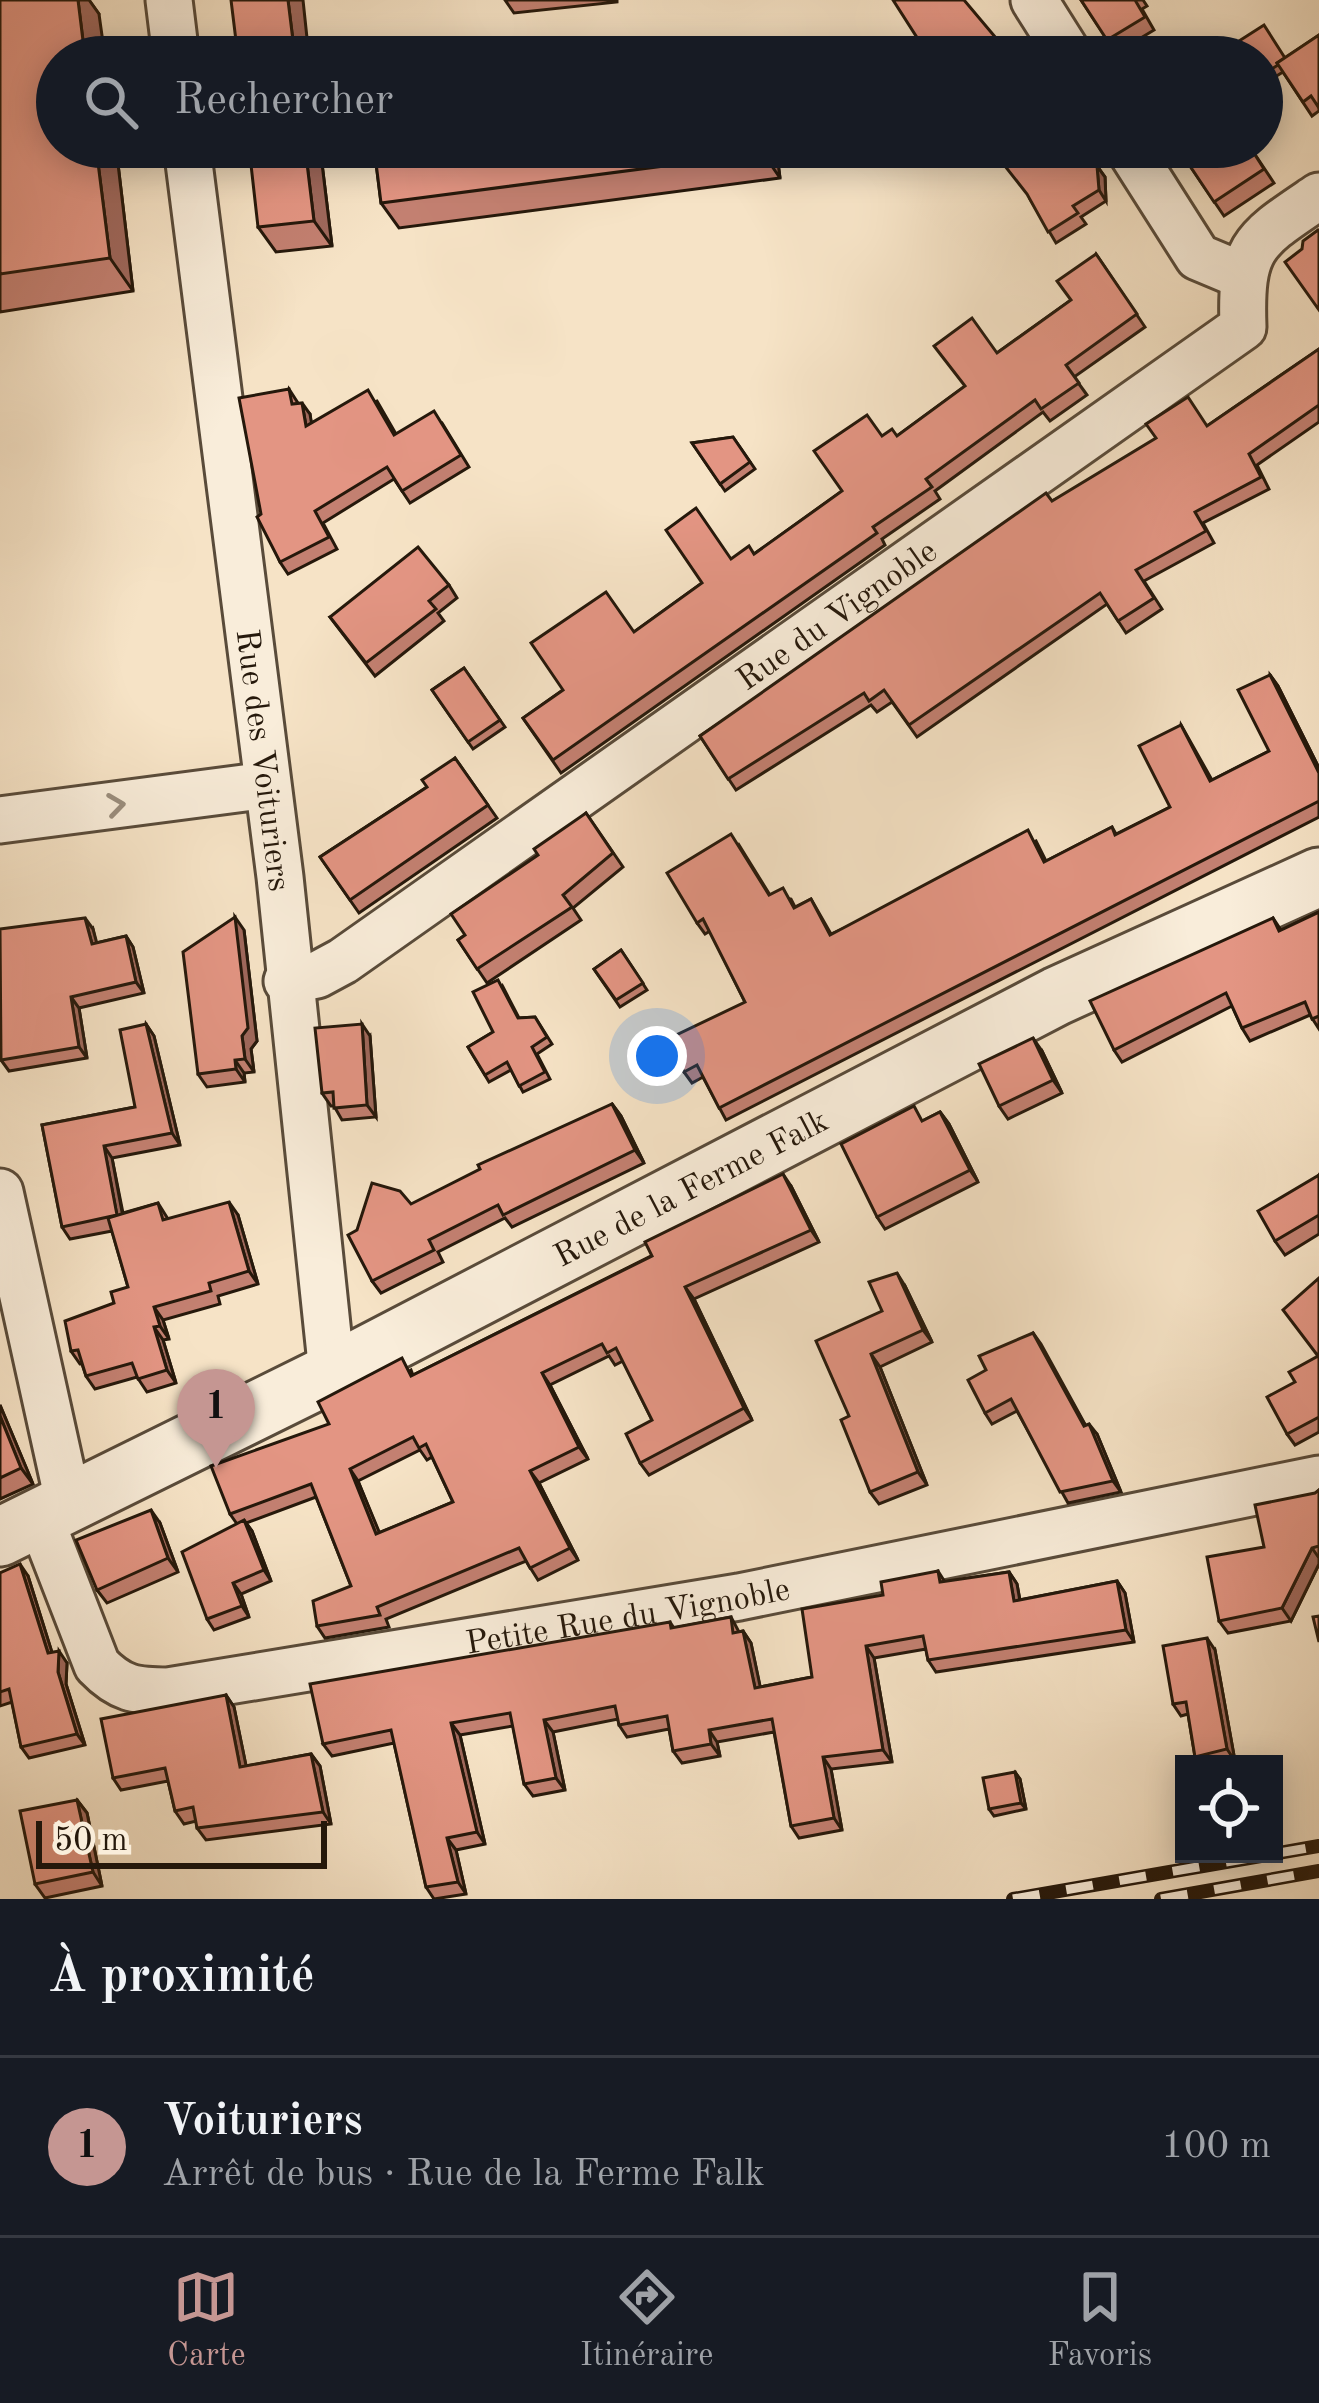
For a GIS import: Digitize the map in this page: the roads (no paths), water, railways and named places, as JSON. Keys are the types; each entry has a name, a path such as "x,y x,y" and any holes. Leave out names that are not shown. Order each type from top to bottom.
{"street":[{"path":"169,0 173,36"},
{"path":"1034,0 1057,36"},
{"name":"Rue des Voituriers","path":"190,168 267,784 332,1373"},
{"path":"1141,168 1198,256 1241,275 1261,236 1319,196"},
{"name":"Rue du Vignoble","path":"286,981 317,975 343,961 1243,327 1241,275"},
{"path":"0,820 267,784"},
{"name":"Rue de la Ferme Falk","path":"36,1520 332,1373 1058,996 1319,878"},
{"path":"0,1192 36,1520"},
{"name":"Petite Rue du Vignoble","path":"36,1520 97,1665 115,1684 151,1691 739,1597 1319,1479"}],"railway":[{"path":"1013,1899 1319,1846"},
{"path":"1161,1899 1319,1871"}],"place":[{"name":"Voituriers","path":"216,1468"}]}
